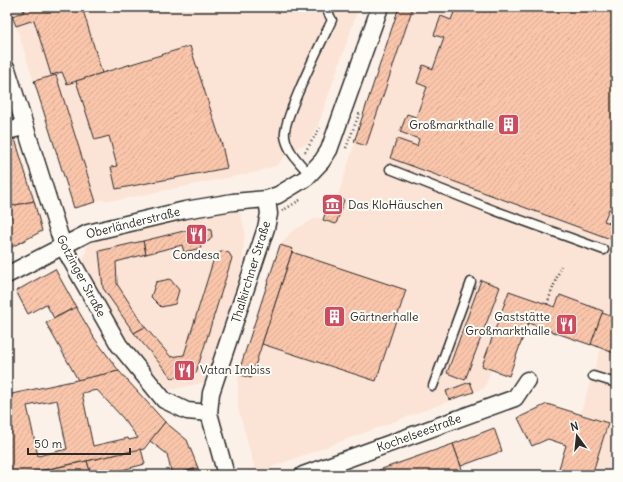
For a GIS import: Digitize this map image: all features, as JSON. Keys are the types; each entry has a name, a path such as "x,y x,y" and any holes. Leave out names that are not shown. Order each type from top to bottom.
{"street":[{"path":"267,199 288,191 309,174 330,150 380,7"},
{"name":"Gotzinger Straße","path":"7,69 24,127 63,246 119,345 164,400 187,411 209,413"},
{"path":"7,131 24,127"},
{"name":"Oberländerstraße","path":"7,275 88,233 191,209 267,199"},
{"name":"Thalkirchner Straße","path":"226,475 209,413 211,393 266,228 269,214 267,199"},
{"name":"Kochelseestraße","path":"303,475 515,398 527,380"}],"lane":[{"path":"309,174 287,143 285,130 300,91 332,20 325,7"},
{"path":"390,169 496,211 604,250"},
{"path":"433,386 470,282"},
{"path":"593,376 616,383"}],"path":[{"path":"298,160 316,137 321,125"},
{"path":"547,304 561,266"}],"shaded area":[{"path":"10,7 359,7 319,123 306,145 299,146 282,159 278,165 257,172 118,200 101,200 74,208"},
{"path":"399,7 616,7 616,475 592,475 608,423 580,414 601,348 529,323 509,376 491,370 485,388 256,473 238,408 238,374 280,245 292,231 316,218 324,218 331,196 337,198"},
{"path":"239,208 245,231 242,267 207,382 170,390 127,341 82,267 88,242 135,229"}],"building":[{"path":"22,7 82,7 102,73 67,84 62,72 51,75 34,20 16,26 12,16 24,12"},
{"path":"399,7 413,7 366,146 354,142"},
{"name":"Großmarkthalle","path":"456,7 616,7 616,212 609,209 604,221 616,225 616,241 390,158 397,139 417,146 419,139 400,132 407,114 416,117 427,87 417,83 423,65 433,69 444,38 434,35 441,16 451,20"},
{"path":"190,46 222,145 227,168 116,189 111,167 117,166 109,136 95,140 76,81"},
{"path":"56,75 96,202 74,208 34,81"},
{"path":"15,139 34,201 7,207 7,141"},
{"path":"331,196 344,200 336,224 323,220"},
{"path":"34,201 42,231 8,249 7,220 11,218 7,207"},
{"path":"200,227 211,230 212,237 209,241 200,243 201,248 184,252 182,245 146,254 143,241"},
{"path":"143,241 146,254 116,262 117,284 145,327 134,333 103,288 99,251"},
{"path":"280,245 293,249 251,378 238,374"},
{"path":"223,251 229,253 232,258 196,373 172,378 134,333 145,327 171,357 184,355 215,255"},
{"name":"Gärtnerhalle","path":"292,252 406,290 376,381 262,344"},
{"path":"55,269 76,307 54,318 46,304 28,314 16,291"},
{"path":"170,279 179,290 175,304 161,307 151,297 156,282"},
{"path":"481,280 500,287 465,380 447,373"},
{"path":"509,291 555,307 560,295 603,311 591,345 528,323 509,376 482,366"},
{"path":"76,307 95,339 119,371 78,380 46,323"},
{"path":"602,313 616,318 616,354 591,344"},
{"path":"7,330 11,337 7,339"},
{"path":"119,371 165,422 144,449 19,475 7,475 7,395","holes":["97,390 122,417 138,438 129,440 128,438 93,446 82,393","57,400 67,449 38,456 27,406"]},
{"path":"470,382 474,392 449,400 446,391"},
{"path":"547,404 608,423 592,475 557,475 566,445 548,439 532,446 518,418"},
{"path":"165,422 187,440 198,468 172,475 167,454 150,441"},
{"path":"494,428 502,451 461,466 453,444"},
{"path":"453,444 464,475 450,475 450,473 445,475 381,475 379,470"},
{"path":"141,449 145,464 103,475 91,475 87,461"},
{"path":"87,461 91,475 26,475 26,474"},
{"path":"198,468 200,475 175,475"}],"place":[{"name":"Großmarkthalle","path":"509,125"},
{"name":"Das KloHäuschen","path":"333,205"},
{"name":"Condesa","path":"196,234"},
{"name":"Gärtnerhalle","path":"334,317"},
{"name":"Gaststätte Großmarkthalle","path":"566,324"},
{"name":"Vatan Imbiss","path":"185,370"}]}
